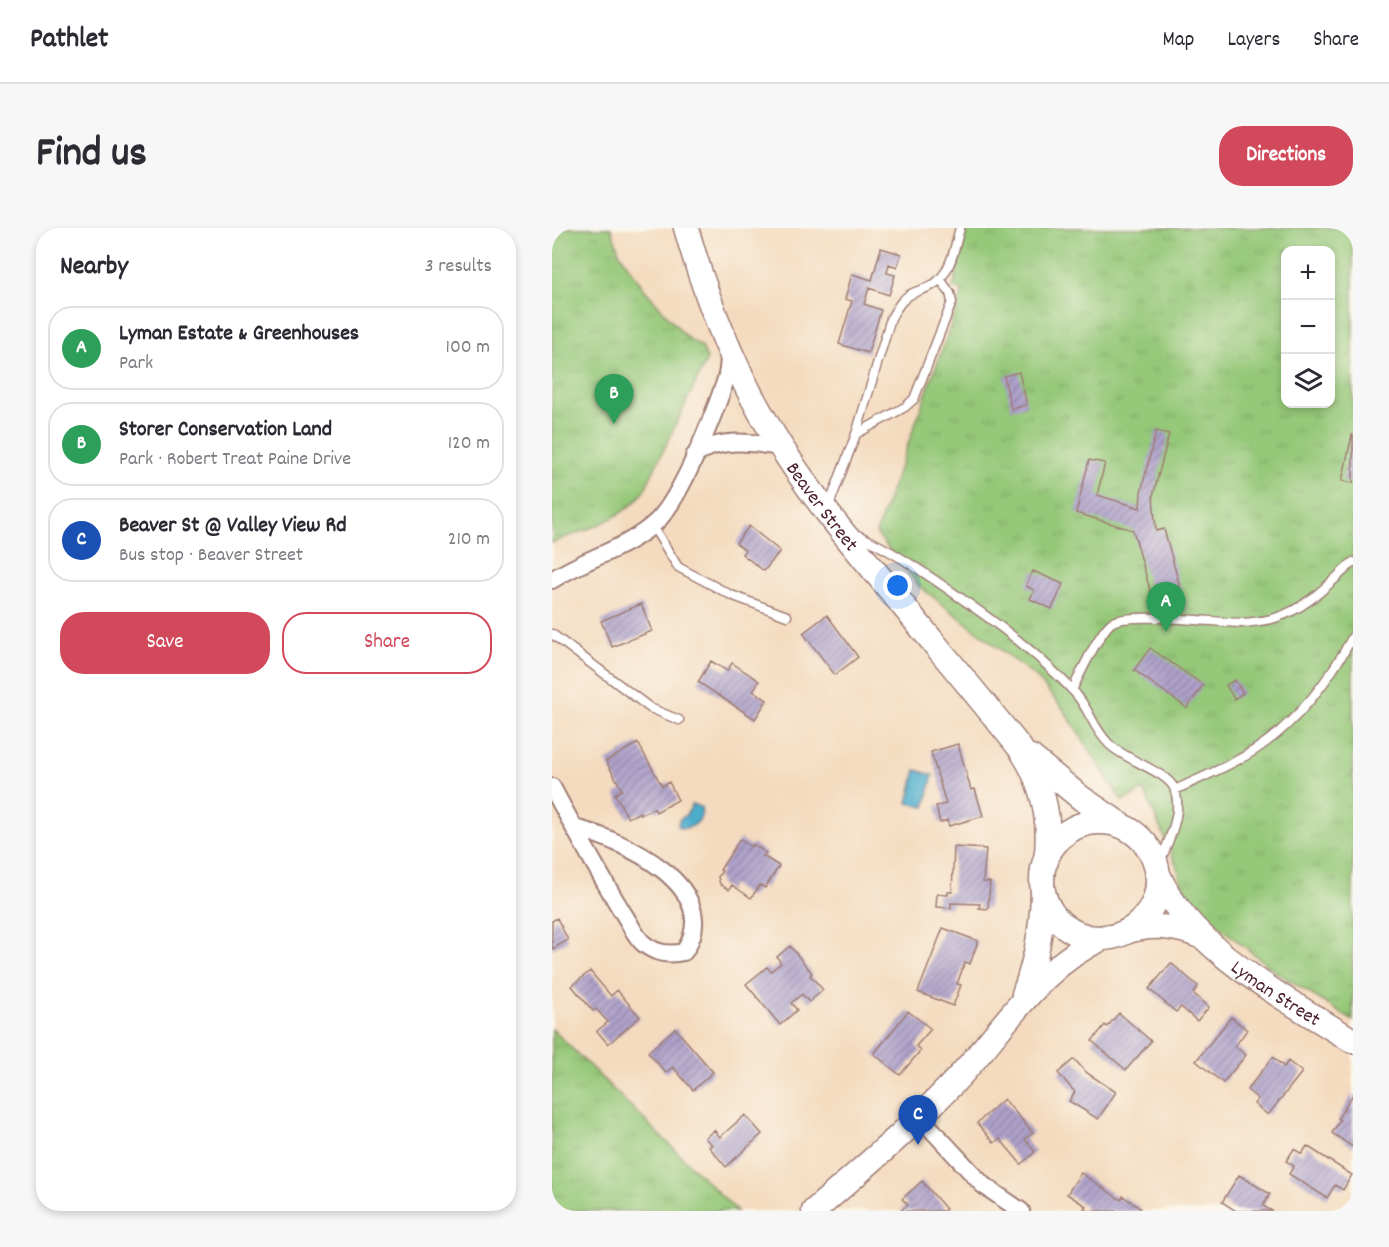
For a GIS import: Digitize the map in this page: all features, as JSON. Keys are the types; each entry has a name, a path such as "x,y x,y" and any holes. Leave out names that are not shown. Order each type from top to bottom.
{"main road":[{"name":"Beaver Street","path":"686,228 706,292 729,351 748,391 780,447 833,520 1020,747 1033,768 1046,808 1048,846 1046,861"},
{"name":"Beaver Street","path":"1020,747 1081,798 1128,829"},
{"path":"814,1211 920,1117 985,1047 1048,973 1084,947 1139,923 1150,909 1157,892 1157,872 1149,848 1128,829 1104,822 1079,826 1059,839 1046,861 1040,930 1033,968 1016,1008"},
{"name":"Lyman Street","path":"1157,872 1173,904 1202,937 1269,987 1353,1041"},
{"path":"1043,888 1049,906 1068,928 1086,936 1114,935"},
{"name":"Lyman Street","path":"1114,935 1152,926 1178,929 1202,937"}],"street":[{"path":"552,579 635,538 658,521 675,496 724,385 729,351"},
{"path":"694,456 707,448 724,443 759,443 780,447"},
{"path":"552,787 574,828 603,880 642,942 655,951 669,954 684,952 692,940 695,922 692,908 681,886 662,868 618,843 594,832 574,828"},
{"path":"920,1117 983,1185 1020,1211"}],"lane":[{"path":"960,228 949,264 940,279 932,286 910,294 899,304 891,318 833,520 925,573 1007,631 1072,690 1082,702 1096,729 1111,747 1127,758 1167,778 1175,790 1176,803 1172,829 1157,872"},
{"path":"856,434 906,407 919,390 952,303 950,293 940,279"},
{"path":"652,525 678,567 731,595 787,616"},
{"path":"1072,690 1106,629 1116,620 1136,618 1246,623 1275,618 1295,610 1353,562"},
{"path":"552,634 650,708 679,720"},
{"path":"1175,790 1236,762 1295,718 1318,694 1353,636"}],"green space":[{"path":"552,228 611,228 620,254 645,290 686,337 702,347 707,359 645,489 637,500 627,509 603,523 552,543"},
{"path":"967,228 1353,228 1353,1021 1276,972 1199,910 1182,885 1177,867 1144,790 1122,801 1064,710 1037,678 919,586 876,533 963,291 953,288"},
{"path":"552,1029 737,1211 552,1211"}],"water":[{"path":"916,770 933,775 925,807 908,803"},
{"path":"693,804 701,807 699,820 693,825 680,828 679,820 686,815"}],"building":[{"path":"881,248 901,254 897,267 889,264 887,273 895,275 889,295 869,288 864,304 881,310 868,353 839,344 852,301 845,299 852,274 872,280"},
{"path":"1019,372 1027,405 1011,409 1004,376"},
{"path":"1156,431 1169,434 1153,496 1156,531 1164,529 1186,609 1156,611 1133,530 1076,513 1089,460 1105,463 1097,495 1140,508 1141,492"},
{"path":"1353,435 1353,483 1342,481"},
{"path":"749,526 780,551 764,571 742,554 745,550 736,543"},
{"path":"1033,571 1063,584 1052,609 1030,599 1034,590 1026,586"},
{"path":"641,604 652,631 612,647 601,621"},
{"path":"827,615 858,657 835,675 803,633"},
{"path":"1150,648 1203,685 1187,708 1134,670"},
{"path":"711,661 727,671 732,663 759,681 753,691 767,700 755,719 698,682"},
{"path":"1235,680 1243,693 1234,699 1226,685"},
{"path":"638,743 662,786 669,782 678,800 656,812 654,808 641,815 640,812 628,818 615,794 622,790 606,761"},
{"path":"958,744 971,790 975,789 983,816 949,826 947,820 940,823 936,806 946,804 931,752"},
{"path":"740,839 751,847 753,844 766,853 763,856 779,866 765,888 760,885 751,898 732,885 729,890 720,884 718,877"},
{"path":"954,847 986,849 983,882 990,882 988,909 979,908 980,904 951,903 951,908 936,907 937,894 948,895 948,892 952,892"},
{"path":"557,918 568,940 552,949 552,921"},
{"path":"943,928 978,941 970,964 965,962 957,984 961,985 953,1006 918,992"},
{"path":"790,946 823,990 809,1002 802,994 791,1003 797,1010 780,1025 746,984 767,967 771,971 781,963 777,957"},
{"path":"1171,963 1198,986 1193,993 1209,1007 1197,1021 1181,1007 1176,1012 1149,989"},
{"path":"590,971 611,996 617,990 640,1017 608,1044 597,1031 608,1022 596,1009 593,1011 572,986"},
{"path":"908,1011 931,1029 916,1046 921,1050 900,1075 874,1054"},
{"path":"1119,1013 1151,1041 1126,1070 1092,1041"},
{"path":"1231,1017 1247,1030 1235,1046 1246,1055 1223,1083 1196,1061"},
{"path":"675,1028 713,1072 693,1090 673,1067 666,1073 648,1052"},
{"path":"1273,1057 1284,1067 1288,1061 1302,1072 1268,1115 1254,1104 1258,1099 1247,1090"},
{"path":"1074,1059 1087,1073 1116,1092 1098,1119 1069,1101 1075,1092 1058,1073"},
{"path":"1353,1094 1353,1147 1332,1133 1340,1120 1338,1118"},
{"path":"1004,1099 1033,1133 1025,1139 1035,1152 1021,1164 1000,1139 994,1143 977,1123"},
{"path":"745,1115 762,1134 726,1167 709,1147 712,1145 705,1138 714,1130 720,1137"},
{"path":"1307,1146 1352,1175 1343,1190 1335,1185 1327,1198 1289,1174 1294,1166 1286,1161 1294,1149 1302,1154"},
{"path":"1081,1173 1121,1200 1123,1196 1140,1208 1138,1211 1088,1211 1084,1208 1086,1206 1067,1194"},
{"path":"1239,1175 1270,1194 1263,1206 1272,1211 1236,1211 1222,1202"},
{"path":"922,1181 946,1209 943,1211 900,1211 908,1205 902,1199"}],"place":[{"name":"Storer Conservation Land","path":"614,424"},
{"name":"Lyman Estate & Greenhouses","path":"1166,632"},
{"name":"Beaver St @ Valley View Rd","path":"918,1145"}]}
